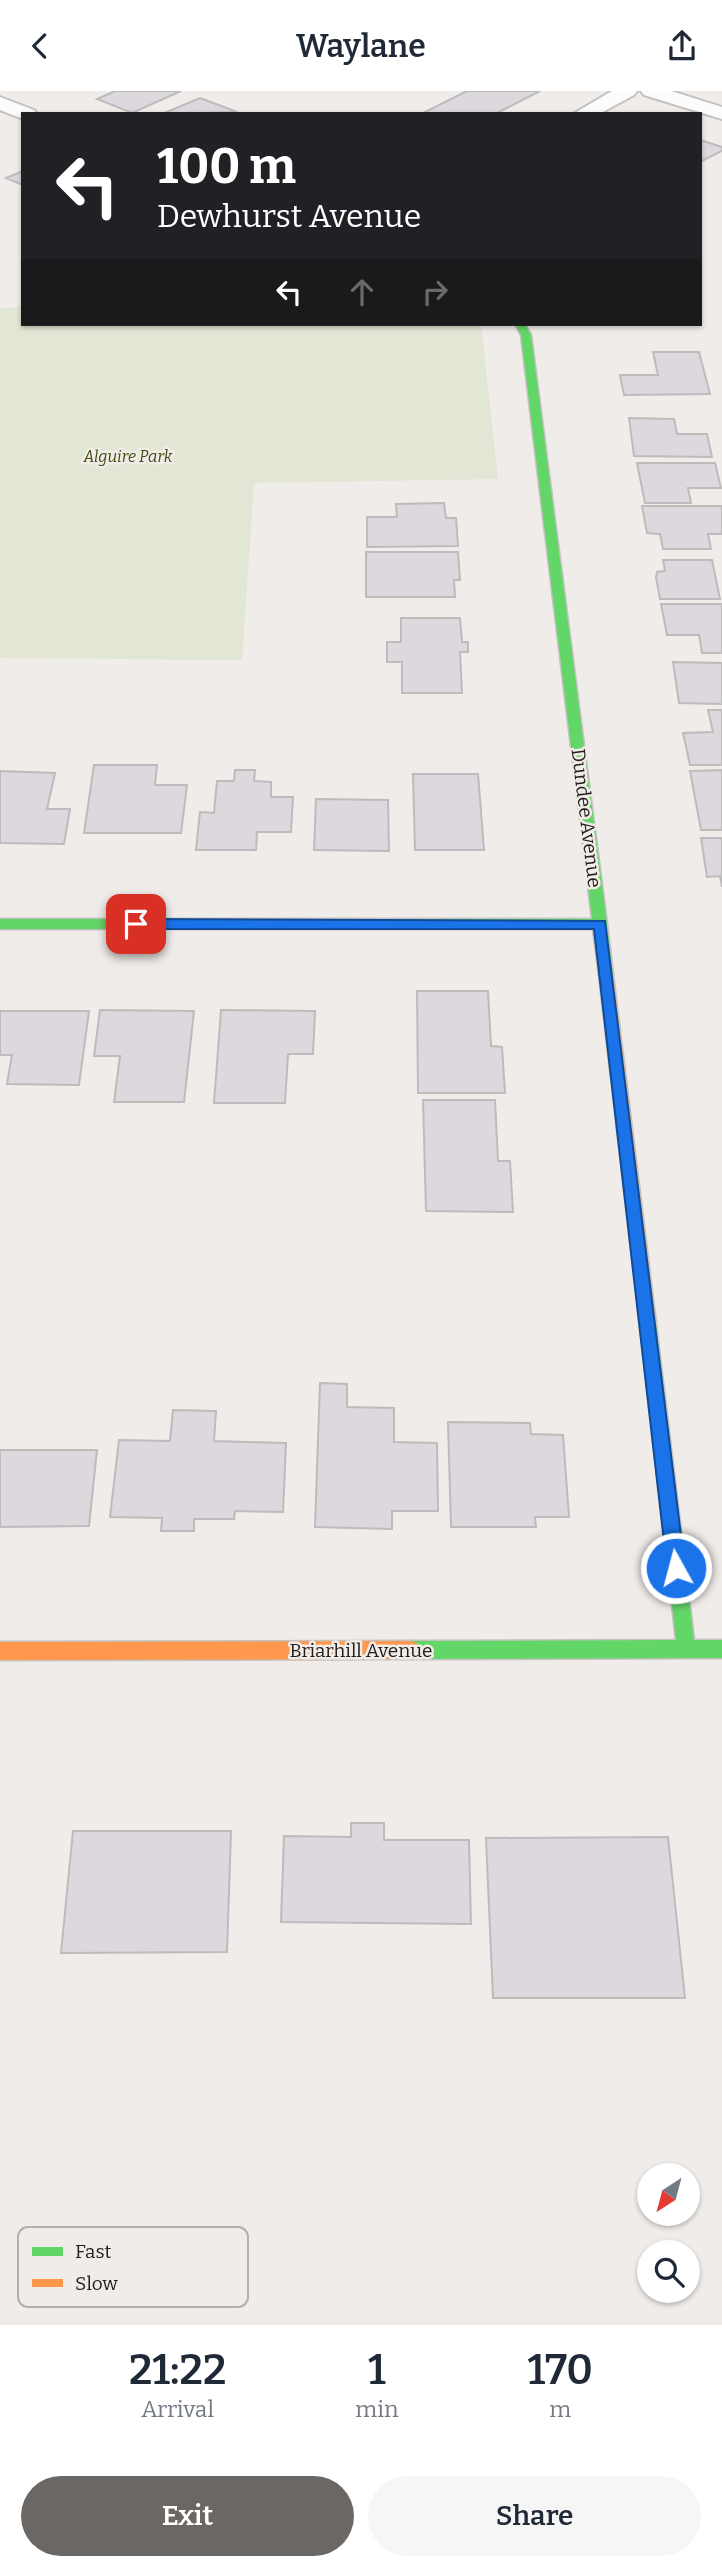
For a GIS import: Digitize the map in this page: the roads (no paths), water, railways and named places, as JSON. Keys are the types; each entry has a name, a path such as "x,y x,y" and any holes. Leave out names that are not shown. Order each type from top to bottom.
{"street":[{"path":"587,112 627,91"},
{"path":"651,91 722,113"},
{"path":"0,103 22,112"},
{"name":"Dundee Avenue","path":"521,326 526,335 600,924 686,1648"},
{"path":"0,924 600,924"},
{"name":"Briarhill Avenue","path":"0,1651 722,1649"}],"park label":[{"name":"Alguire Park","path":"128,456"}]}
